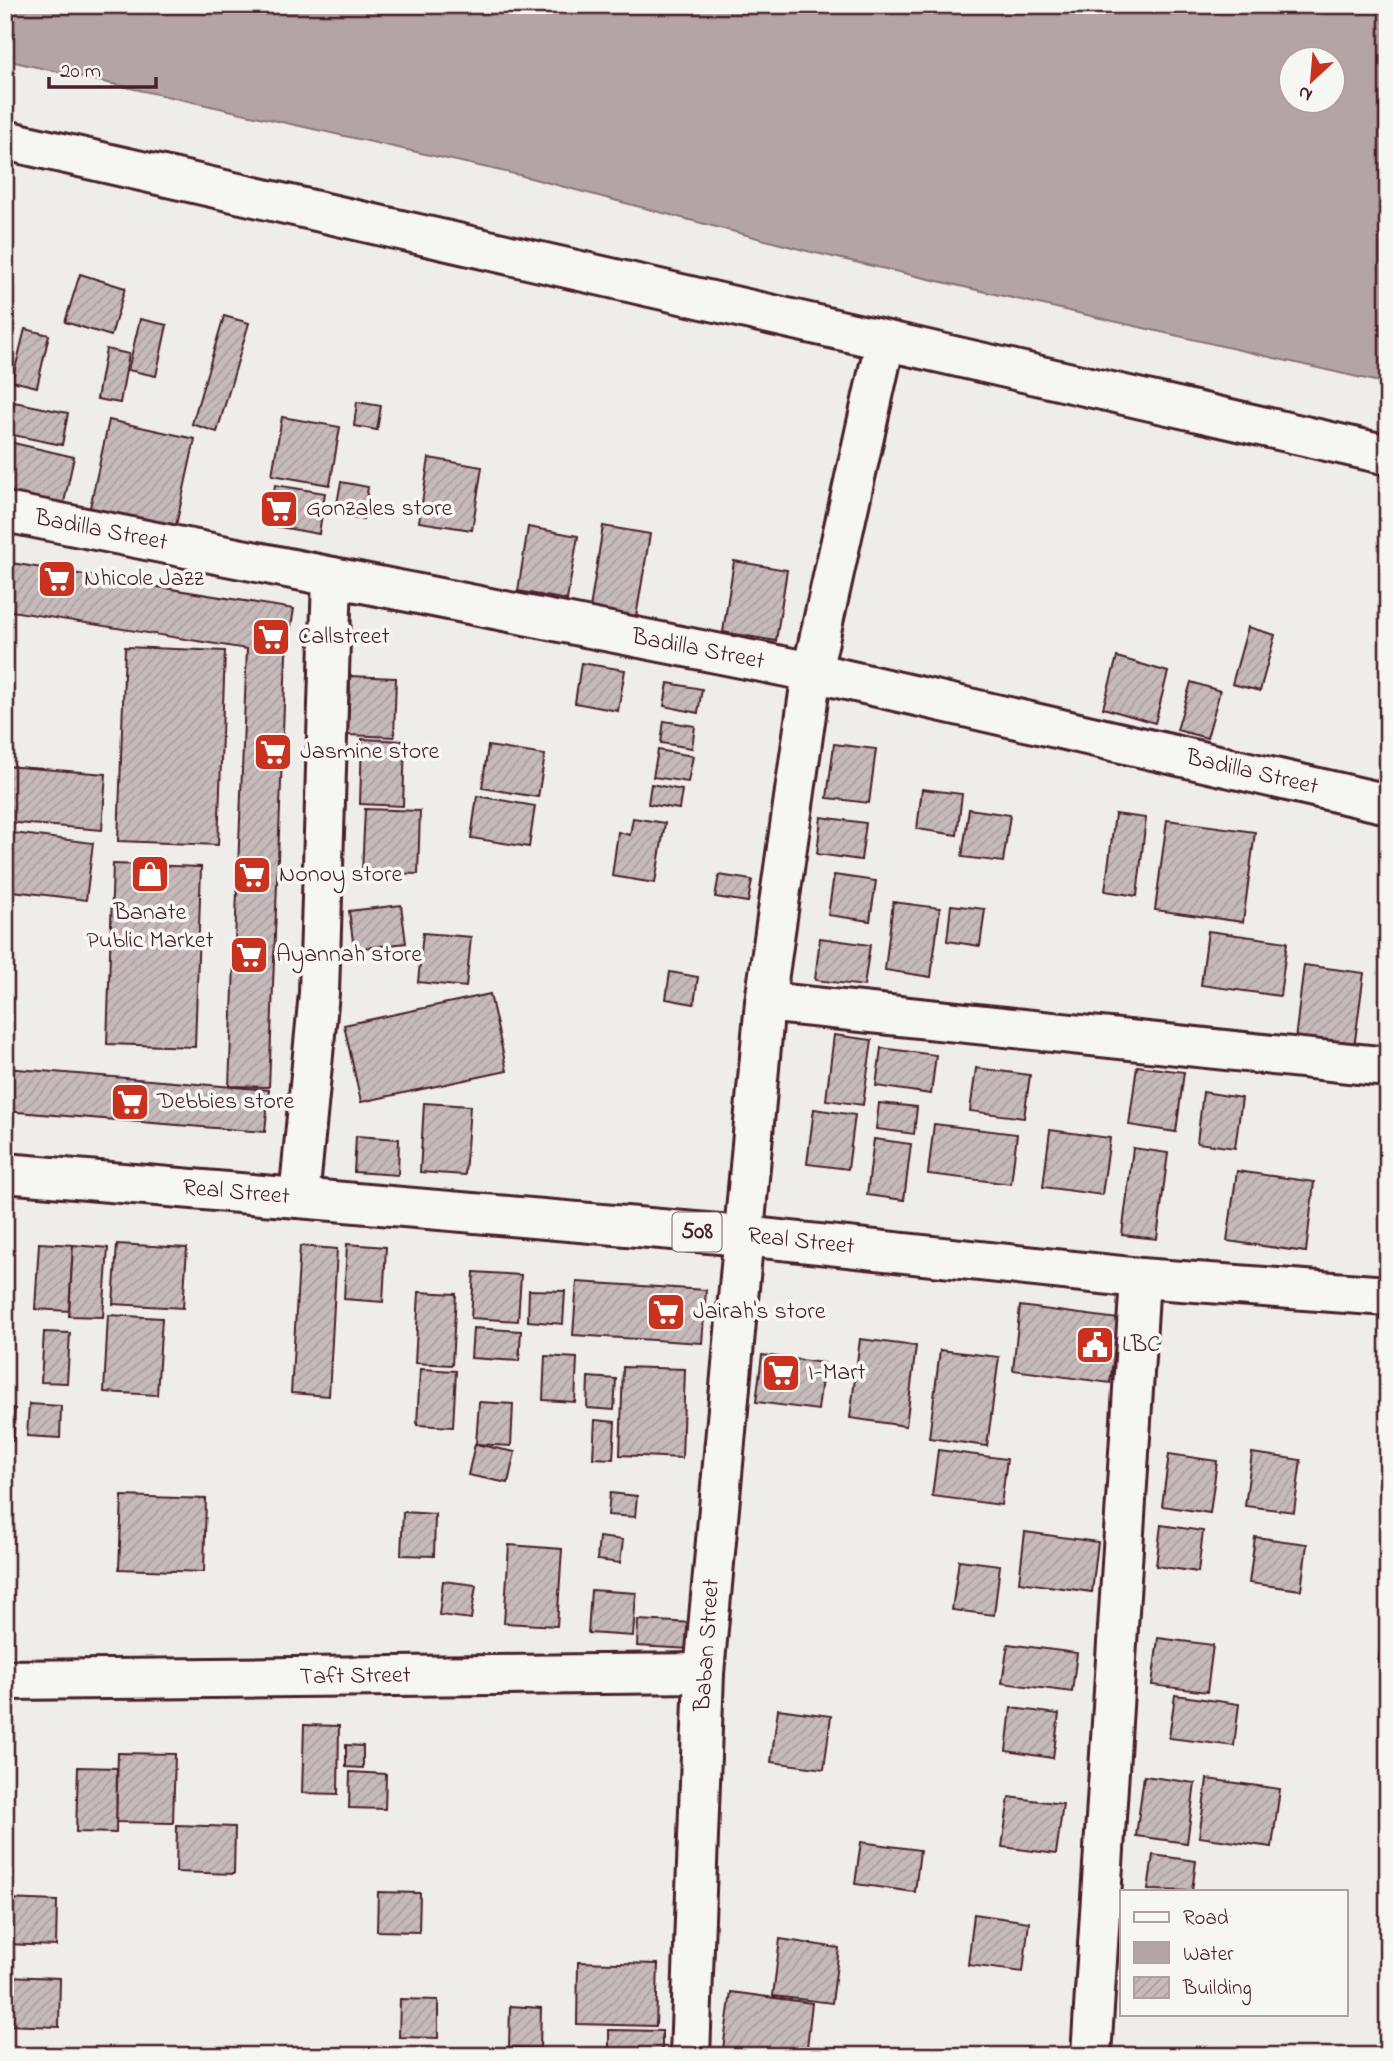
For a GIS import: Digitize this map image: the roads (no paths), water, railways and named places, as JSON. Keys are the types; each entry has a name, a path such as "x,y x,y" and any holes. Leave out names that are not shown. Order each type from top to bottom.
{"street":[{"path":"5,140 1388,455"},
{"name":"Baban Street","path":"690,2056 704,1674 765,1002 812,672 885,342"},
{"name":"Badilla Street","path":"5,512 812,672 1388,804"},
{"path":"299,1198 319,993 332,577"},
{"path":"765,1002 1388,1067"},
{"name":"Real Street","path":"5,1173 743,1236 1140,1278 1388,1296"},
{"path":"1091,2056 1140,1278"},
{"name":"Taft Street","path":"5,1680 704,1674"}],"water":[{"path":"5,5 1388,5 1388,384 807,251 519,175 5,60"}],"place":[{"name":"Gonzales store","path":"279,509"},
{"name":"Nhicole Jazz","path":"57,579"},
{"name":"Callstreet","path":"271,637"},
{"name":"Jasmine store","path":"273,752"},
{"name":"Banate Public Market","path":"150,874"},
{"name":"Nonoy store","path":"252,875"},
{"name":"Ayannah store","path":"249,955"},
{"name":"Debbies store","path":"130,1102"},
{"name":"Jairah's store","path":"666,1312"},
{"name":"LBC","path":"1095,1345"},
{"name":"I-Mart","path":"781,1373"}]}
